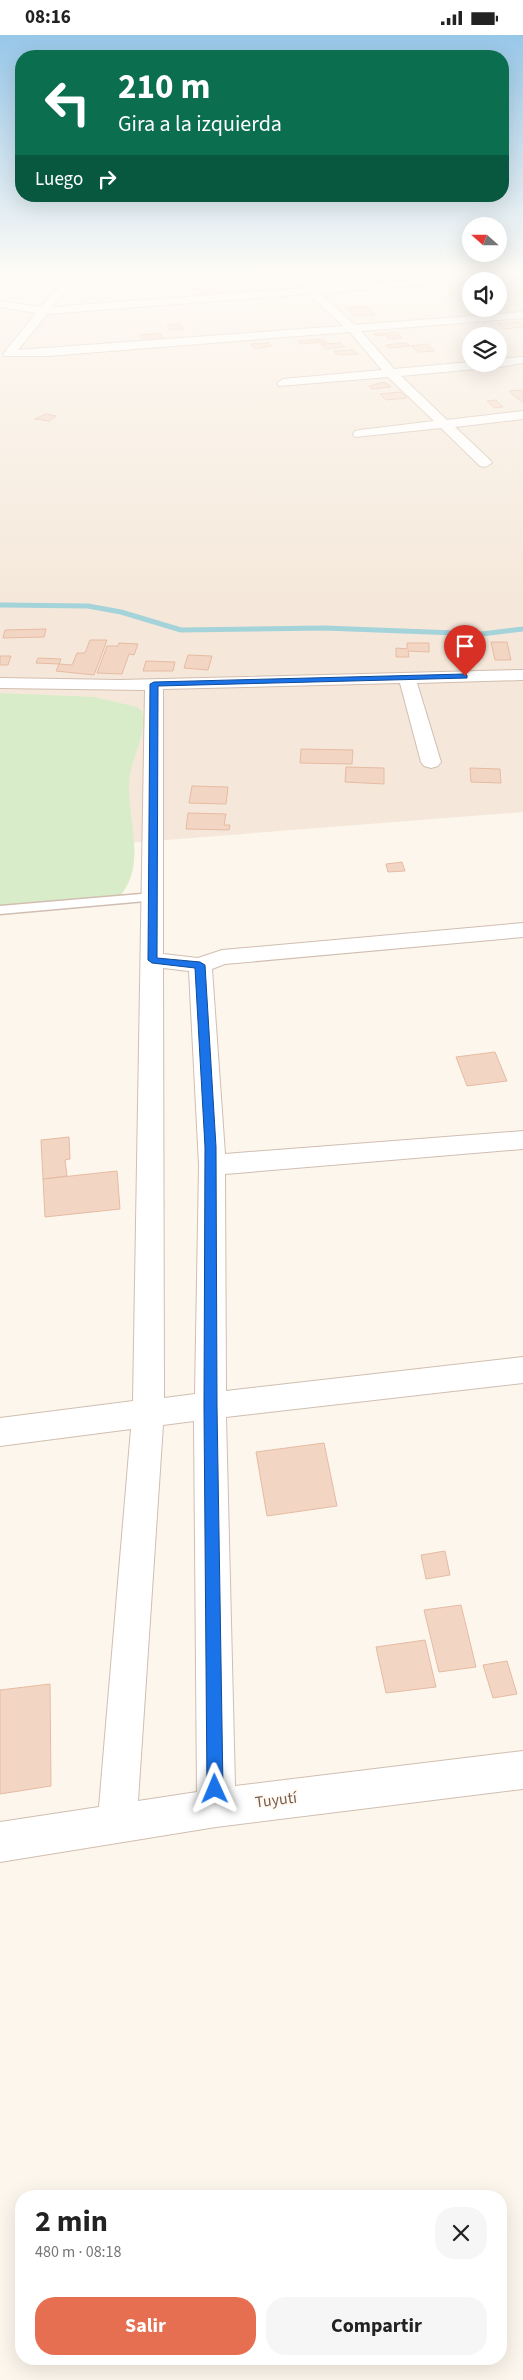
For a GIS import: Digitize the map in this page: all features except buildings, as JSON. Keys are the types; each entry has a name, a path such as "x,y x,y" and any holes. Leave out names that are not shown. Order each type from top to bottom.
{"street":[{"path":"283,383 300,381"},
{"path":"399,381 484,463"},
{"path":"360,434 523,415"},
{"path":"0,683 154,684 523,675"},
{"path":"407,678 431,762"},
{"path":"117,1823 148,1413 154,684"},
{"path":"152,960 200,965 222,957 523,930"},
{"path":"200,965 212,1165 210,1406 216,1808"},
{"path":"212,1165 523,1140"},
{"path":"0,1432 148,1413 523,1371"},
{"name":"Tuyutí","path":"0,1843 216,1808 523,1770"}],"lane":[{"path":"0,910 153,897"}],"shaded area":[{"path":"0,381 523,381 523,812 0,853"}],"green space":[{"path":"0,693 94,697 137,707 142,711 143,727 130,774 129,790 134,838 133,868 129,883 120,896 0,910"}],"waterway":[{"path":"0,605 88,606 121,612 181,630 324,628 482,634 523,629"}],"route":[{"path":"215,1789 210,1406 212,1165 200,965 152,960 154,684 465,676"}]}
